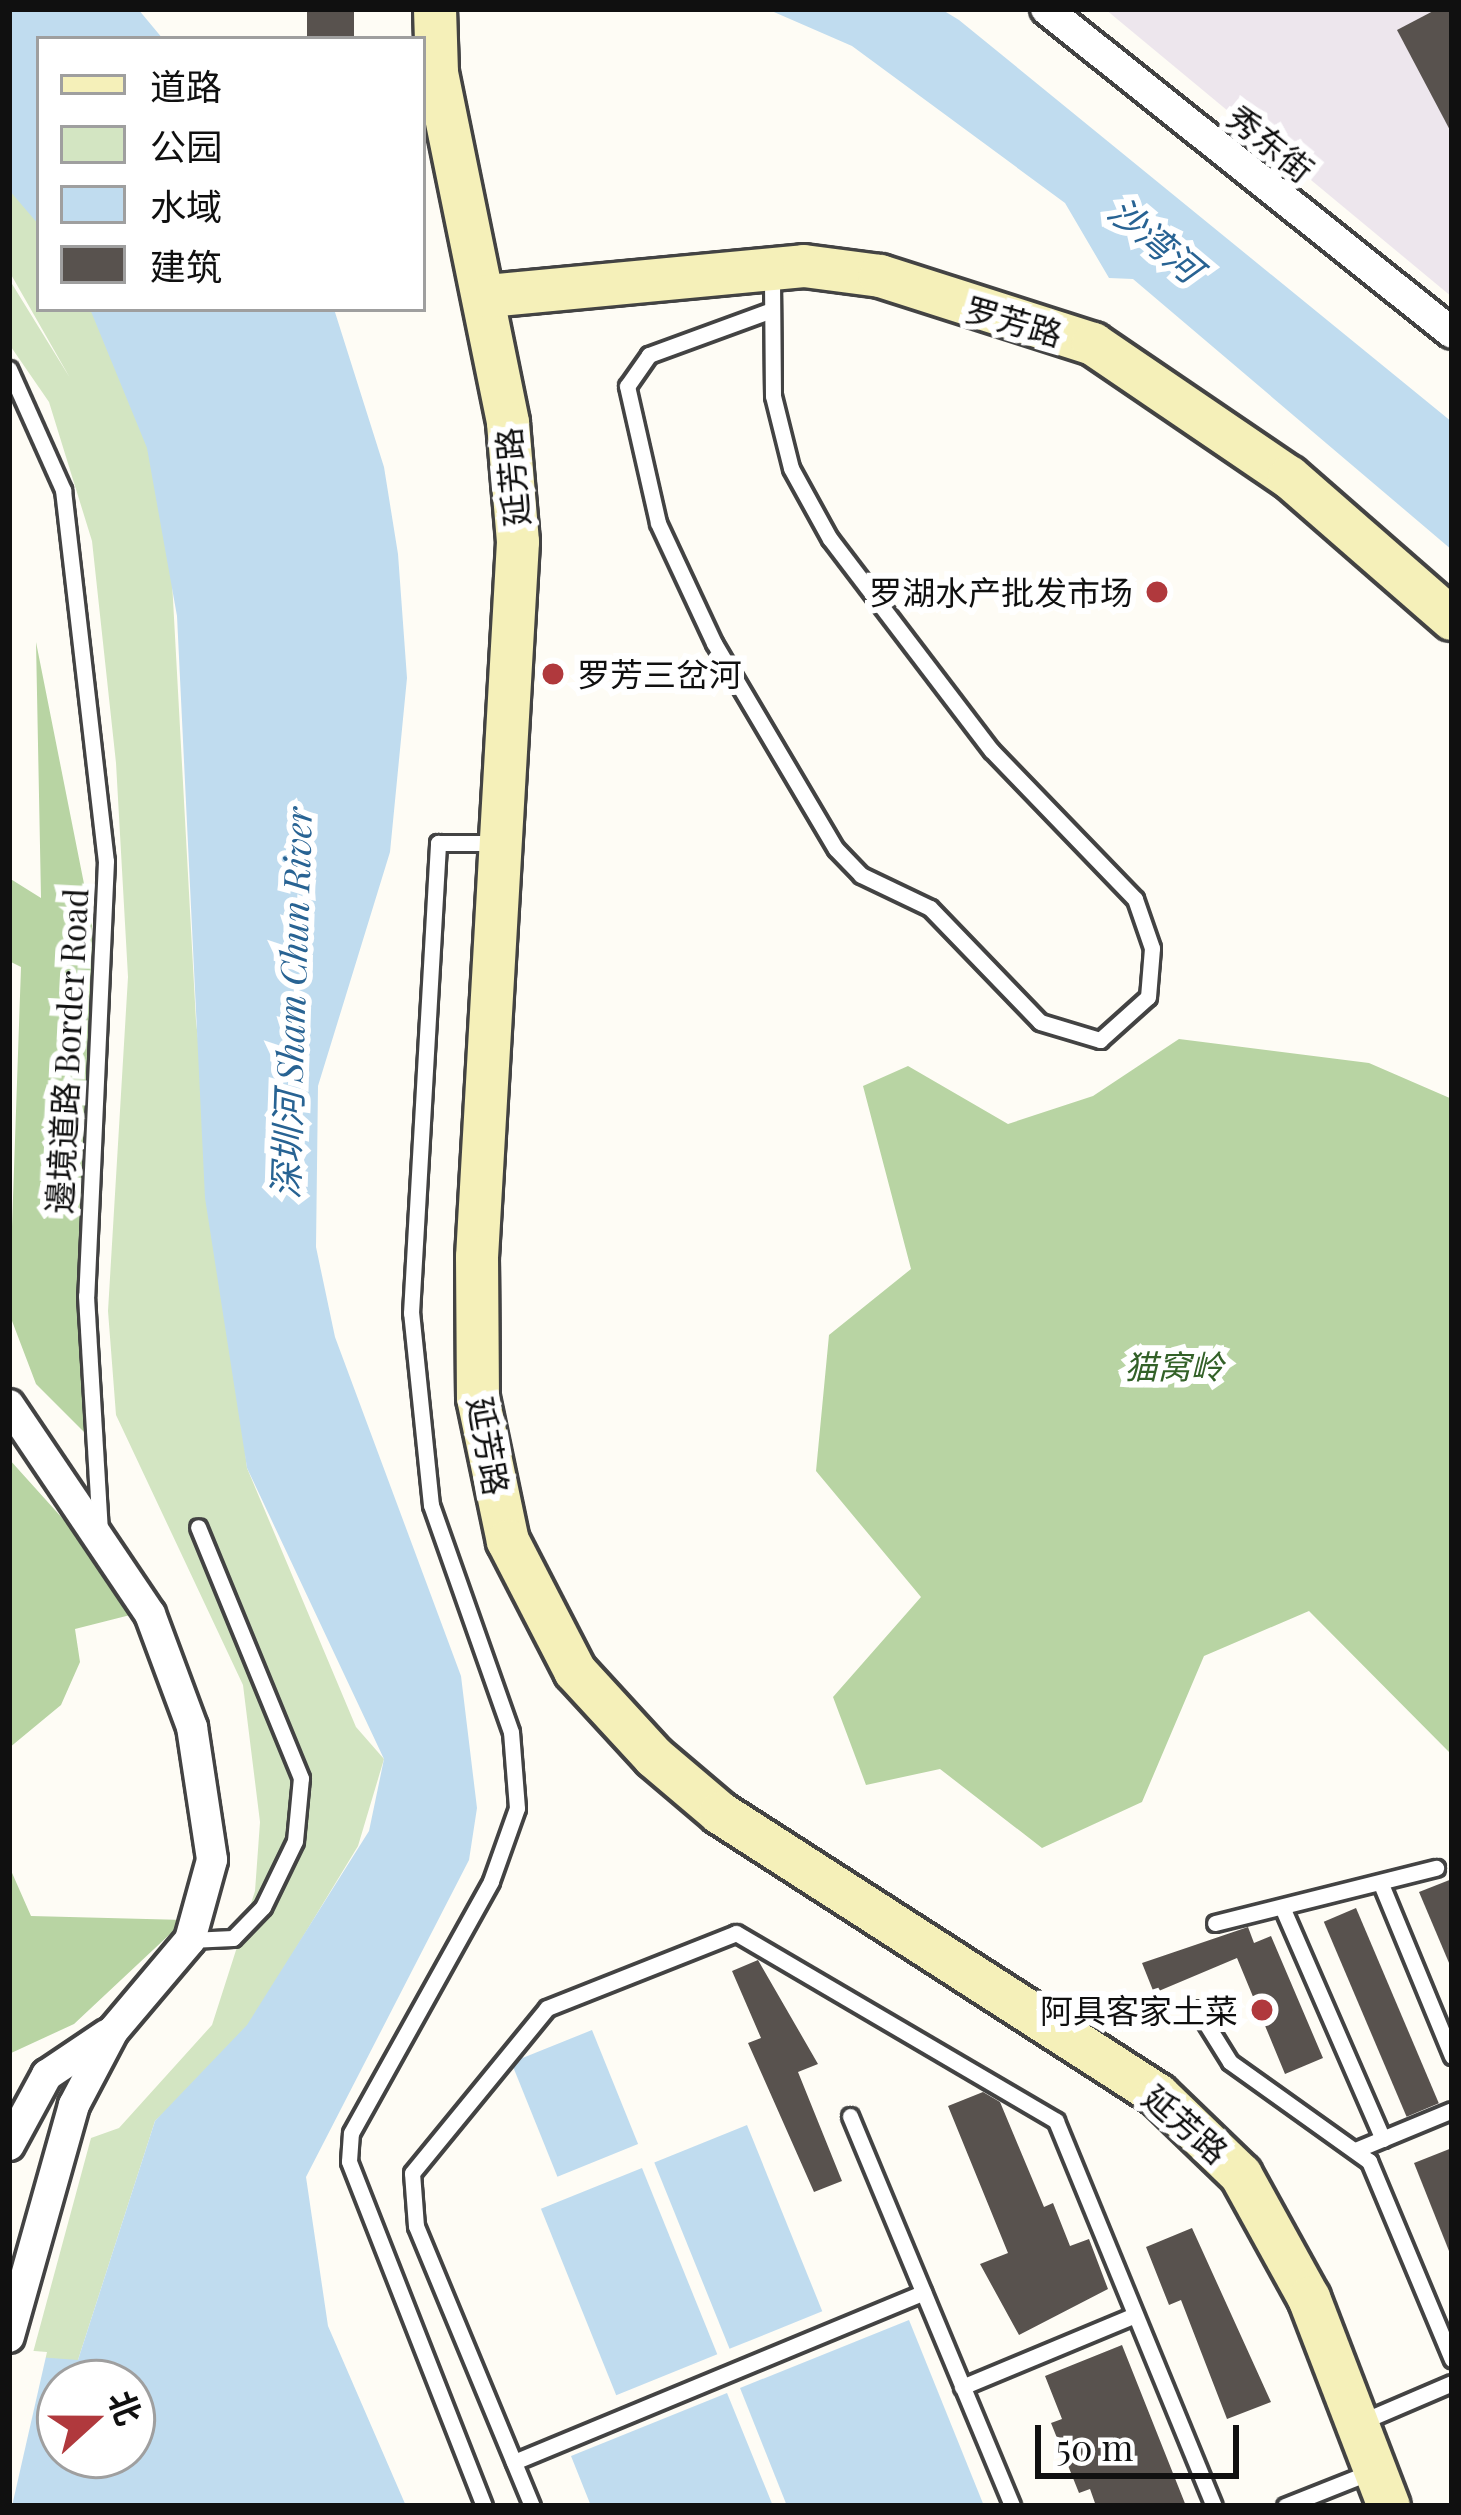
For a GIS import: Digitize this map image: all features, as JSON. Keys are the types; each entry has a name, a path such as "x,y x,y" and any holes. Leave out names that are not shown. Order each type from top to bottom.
{"main road":[{"name":"延芳路","path":"435,9 437,73 488,296 518,542 478,1398 508,1540 543,1618 615,1719 720,1813 1202,2132 1276,2229 1383,2488"},
{"name":"罗芳路","path":"488,296 771,290 880,276 1094,344 1288,477 1452,619"}],"street":[{"name":"秀东街","path":"1046,9 1452,333"},
{"path":"9,1405 149,1614 192,1727 212,1860 190,1940 113,2031 67,2123 11,2329"},
{"path":"9,2146 13,2115 47,2075 113,2031"}],"lane":[{"path":"771,290 791,469 830,539 991,750 1135,899 1152,948 1148,997 1100,1040 1040,1022 930,908 861,875 836,849 658,523 627,386 649,355 771,290"},
{"name":"邊境道路 Border Road","path":"9,369 67,508 106,861 86,1296 100,1535"},
{"path":"484,2506 349,2162 351,2133 491,1881 517,1808 511,1732 428,1489 411,1313 438,843 501,843"},
{"path":"190,1940 233,1938 262,1907 295,1841 301,1796 296,1750 197,1527"},
{"path":"1215,1923 1436,1868"},
{"path":"1381,1884 1452,2056"},
{"path":"1282,1907 1383,2139"},
{"path":"532,2506 416,2226 412,2173 547,2008 736,1933 1056,2121 1214,2506"},
{"path":"1197,2009 1230,2062 1358,2149 1452,2359"},
{"path":"1358,2149 1452,2110"},
{"path":"850,2116 1012,2506"},
{"path":"514,2462 923,2293"},
{"path":"962,2387 1135,2315"},
{"path":"1359,2423 1452,2383"},
{"path":"1285,2506 1383,2488"}],"shaded area":[{"path":"1105,9 1452,9 1452,297"}],"green space":[{"path":"9,164 36,197 36,312 100,312 166,471 196,1021 247,1468 356,1727 384,1759 358,1846 236,2047 155,2121 78,2359 31,2360 91,2138 119,2128 212,2025 255,1891 260,1822 243,1685 116,1415 108,1311 128,977 116,763 92,541 49,402 9,344 9,279 70,378 9,271"},
{"path":"36,642 92,924 88,1436 36,1384 9,1313 21,967 9,961 9,878 41,898"},
{"name":"猫窝岭","path":"1179,1039 1369,1063 1452,1099 1452,1755 1309,1611 1204,1656 1142,1802 1042,1848 940,1769 866,1785 833,1697 921,1597 816,1471 829,1335 911,1269 863,1086 908,1066 1008,1124 1093,1096"},
{"path":"9,1459 146,1611 75,1629 80,1662 61,1705 9,1748"},
{"path":"9,1866 31,1916 185,1920 74,2024 9,2054"}],"water":[{"path":"9,9 138,9 160,36 36,36 36,222 9,190"},
{"name":"沙湾河","path":"767,9 941,9 959,20 1452,422 1452,550 1133,279 1109,278 1065,203 852,46"},
{"name":"深圳河 Sham Chun River","path":"91,312 335,312 384,467 398,554 407,678 390,852 318,1086 316,1247 335,1337 461,1676 477,1808 469,1860 306,2177 328,2326 406,2506 9,2506 9,2355 64,2359 36,2359 36,2479 156,2479 156,2359 78,2359 155,2121 247,2025 369,1831 384,1759 247,1468 205,1198 177,616 147,448"},
{"path":"592,2030 638,2144 557,2177 511,2063"},
{"path":"747,2125 822,2311 730,2349 654,2162"},
{"path":"642,2168 717,2354 616,2395 541,2209"},
{"path":"909,2320 984,2506 787,2506 740,2388"},
{"path":"727,2393 773,2506 591,2506 571,2456"}],"pier":[{"path":"9,2349 47,2352 45,2359 36,2359 36,2400 9,2506"}],"building":[{"path":"307,9 354,9 354,36 307,36"},
{"path":"1437,9 1452,9 1452,134 1397,30"},
{"path":"1452,1879 1452,1970 1419,1892"},
{"path":"1356,1908 1439,2103 1407,2117 1324,1922"},
{"path":"1248,1927 1254,1943 1271,1936 1323,2058 1285,2074 1237,1958 1154,1993 1142,1963"},
{"path":"758,1960 818,2064 798,2072 842,2181 814,2192 748,2043 761,2038 732,1971"},
{"path":"983,2092 1000,2102 1044,2207 1053,2203 1070,2246 1089,2239 1108,2289 1019,2335 980,2264 1008,2253 948,2106"},
{"path":"1452,2148 1452,2256 1451,2256 1414,2163"},
{"path":"1192,2228 1271,2402 1227,2419 1181,2300 1169,2305 1146,2247"},
{"path":"1122,2345 1186,2506 1096,2506 1090,2489 1079,2493 1051,2423 1062,2419 1045,2376"}],"place":[{"name":"罗湖水产批发市场","path":"1157,592"},
{"name":"罗芳三岔河","path":"553,674"},
{"name":"阿具客家土菜","path":"1262,2010"}]}
